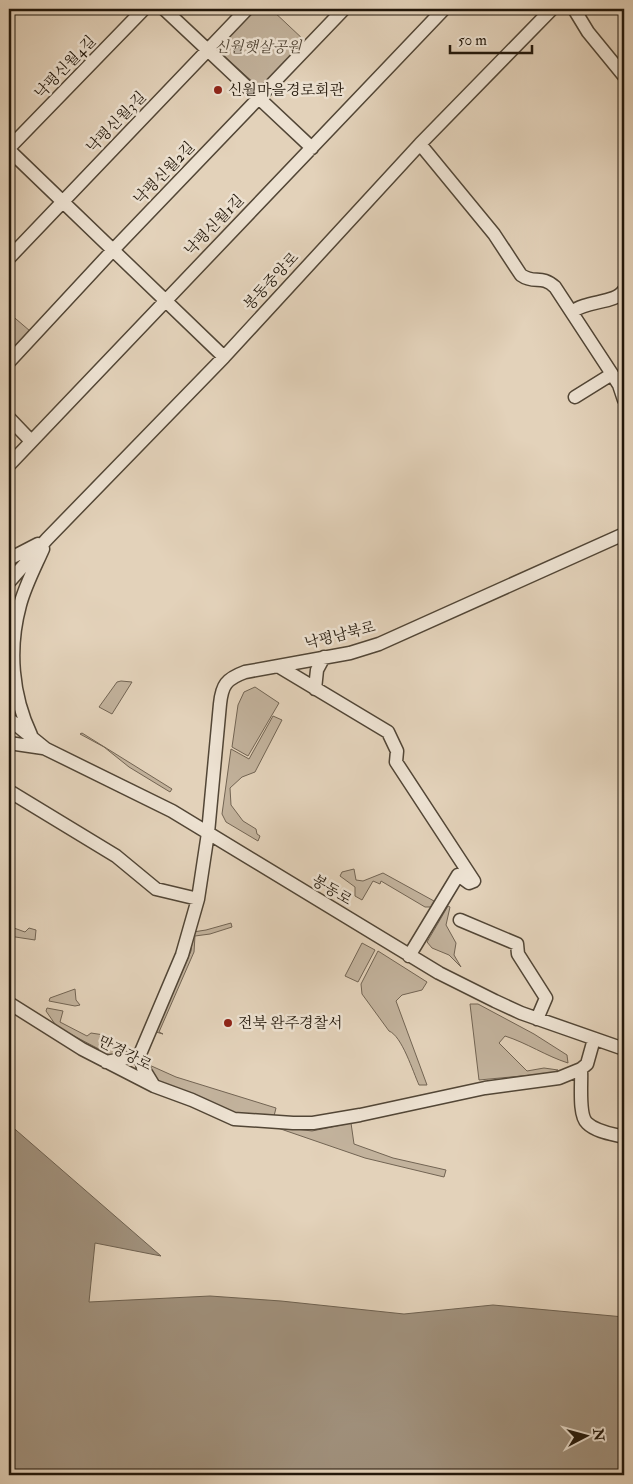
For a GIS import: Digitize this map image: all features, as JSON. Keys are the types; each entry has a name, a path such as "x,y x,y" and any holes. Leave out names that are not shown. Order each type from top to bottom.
{"street":[{"name":"낙평신월4길","path":"9,149 144,9"},
{"path":"164,9 312,148"},
{"name":"낙평신월3길","path":"9,258 247,9"},
{"name":"낙평신월2길","path":"9,362 113,250 344,9"},
{"name":"낙평신월1길","path":"9,465 164,300 444,9"},
{"name":"봉동중앙로","path":"10,579 224,357 420,144 552,9"},
{"path":"574,9 588,32 624,76"},
{"path":"420,144 494,234 522,275 528,280 543,279 549,281 555,287 619,385 624,400"},
{"path":"9,149 224,357"},
{"path":"572,312 578,307 614,298 622,294 624,290"},
{"path":"575,397 612,374"},
{"path":"9,418 31,441"},
{"name":"낙평남북로","path":"140,1054 182,955 198,899 208,832 222,691 226,683 244,672 364,649 380,644 624,534"},
{"path":"9,559 47,540"},
{"path":"33,738 23,718 16,693 13,643 20,605 47,540"},
{"path":"315,689 315,677 324,657"},
{"path":"278,666 388,732 397,751 396,762 474,881 469,884 458,875 409,956"},
{"name":"봉동로","path":"9,719 46,749 172,811 409,956 495,1001 537,1019 624,1049"},
{"name":"봉동로","path":"9,728 16,734 33,738"},
{"path":"9,743 46,749"},
{"path":"9,791 116,856 156,890 198,899"},
{"path":"460,920 517,944 518,954 546,998 537,1019"},
{"name":"만경강로","path":"9,1003 56,1034 106,1062 154,1086 192,1100 234,1119 313,1123 360,1115 485,1088 559,1078 581,1069"},
{"path":"594,1039 587,1064 581,1069 582,1114 587,1123 597,1129 624,1137"},
{"path":"106,1062 140,1054 143,1068 154,1086"}],"green space":[{"name":"신월햇살공원","path":"254,9 271,9 305,41 263,84 255,84 223,55 221,44"},
{"path":"9,313 30,331 9,354"},
{"path":"117,682 132,682 112,714 99,707"},
{"path":"255,687 279,703 248,756 232,747 238,705 244,692"},
{"path":"273,716 282,720 255,772 242,777 230,788 231,805 243,821 256,829 257,834 260,836 258,841 226,822 222,814 231,749 249,759"},
{"path":"82,733 172,789 170,792 129,767 104,747 80,734"},
{"path":"354,869 356,880 363,881 383,873 434,901 431,907 425,907 381,881 380,884 373,881 362,900 355,896 355,887 340,876 342,872"},
{"path":"448,906 450,907 446,925 456,943 454,955 461,967 449,955 432,948 427,942"},
{"path":"9,920 13,921 14,928 25,932 29,928 36,930 35,940 9,936"},
{"path":"231,923 232,927 210,934 195,936 194,952 159,1032 163,1034 156,1032 191,951 193,932"},
{"path":"362,943 375,950 358,982 345,976"},
{"path":"378,951 427,982 422,990 402,995 396,1001 427,1085 419,1085 407,1055 398,1040 389,1031 362,994 361,984"},
{"path":"75,989 76,1000 80,1005 75,1006 49,1001 50,998"},
{"path":"470,1004 478,1004 534,1034 567,1055 568,1063 505,1036 499,1043 527,1071 544,1068 558,1070 553,1073 479,1080"},
{"path":"47,1008 63,1011 60,1022 87,1036 91,1033 104,1035 113,1039 118,1051 132,1052 114,1057 57,1027 46,1011"},
{"path":"147,1064 176,1077 276,1108 274,1116 236,1113 156,1082"},
{"path":"351,1123 354,1144 393,1158 446,1170 444,1177 365,1158 272,1126 312,1131"}],"shaded area":[{"path":"9,1124 161,1256 95,1243 89,1302 210,1296 281,1301 404,1314 493,1305 624,1317 624,1475 9,1475"}],"place":[{"name":"신월마을경로회관","path":"218,90"},
{"name":"전북 완주경찰서","path":"228,1023"}]}
